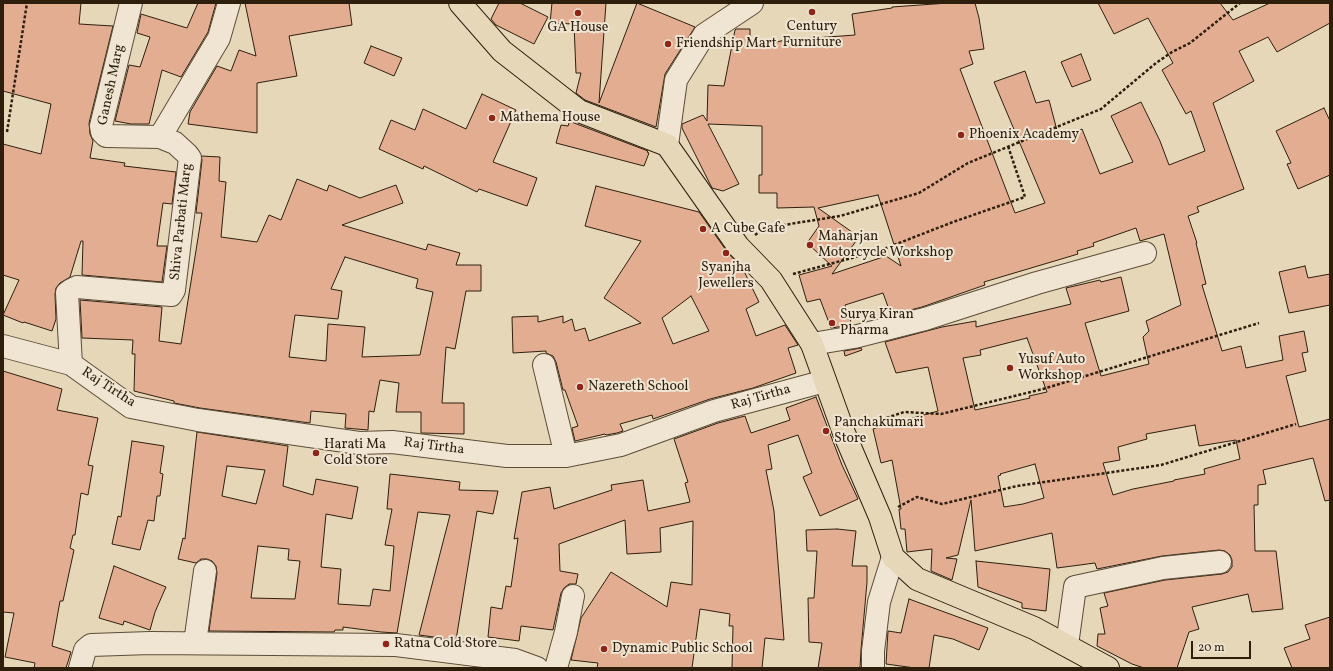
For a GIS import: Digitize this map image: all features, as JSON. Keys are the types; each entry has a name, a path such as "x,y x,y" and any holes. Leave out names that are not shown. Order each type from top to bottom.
{"main road":[{"path":"460,3 502,51 579,111 668,145 738,246 771,280 812,344 844,433 880,518 893,557 917,579 1034,628 1108,668"}],"street":[{"name":"Ganesh Marg","path":"131,3 101,126 102,132 106,136 160,137"},
{"path":"160,137 219,38 229,3"},
{"path":"668,145 676,80 704,35 752,3"},
{"name":"Shiva Parbati Marg","path":"71,364 67,293 71,290 77,287 171,294 174,290 190,158 175,143 160,137"},
{"path":"812,344 854,337 926,320 1037,283 1145,253"},
{"name":"Raj Tirtha","path":"3,346 71,364 131,407 198,420 359,443 392,442 507,456 566,456 621,445 714,411 825,380"},
{"path":"544,365 566,456"},
{"path":"873,668 879,602 893,557"},
{"path":"1067,645 1075,587 1163,568 1220,562"},
{"path":"195,643 205,571"},
{"path":"556,668 566,632 573,596"},
{"path":"80,668 85,650 91,645 150,643 396,645 515,660 537,668"}],"path":[{"path":"7,132 27,3"},
{"path":"738,246 765,228 840,216 919,193 968,163 1101,109 1156,63 1172,52 1190,43 1240,3"},
{"path":"771,280 881,250 953,222 1025,197 1008,146"},
{"path":"844,433 904,412 942,414 1043,389 1259,323"},
{"path":"880,518 917,497 942,504 1017,486 1161,465 1296,424"}],"building":[{"path":"3,3 81,3 79,24 113,26 89,123 90,134 93,141 90,158 125,163 124,166 176,172 172,204 163,203 157,246 167,246 162,282 82,275 83,241 81,241 70,277 60,283 56,288 56,319 52,331 24,322 23,323 3,315 19,280 3,275 3,144 41,154 51,104 3,91"},
{"path":"198,3 216,3 208,32 181,77 162,70 149,124 131,124 115,121 129,65 140,67 150,37 137,33 141,14 187,28"},
{"path":"245,3 349,3 352,25 289,36 297,76 257,83 257,133 188,124 190,112 217,66 231,71 239,50 256,56"},
{"path":"499,3 520,3 548,17 534,44 496,25 491,19"},
{"path":"552,3 606,3 599,103 637,3 695,27 665,74 656,127 585,100 576,93 581,73 576,73 574,24 550,23"},
{"path":"948,3 975,3 984,49 969,51 973,64 960,69 1015,213 1045,203 994,82 1025,71 1036,103 1049,100 1059,138 1082,129 1100,174 1133,162 1111,116 1141,102 1160,141 1169,165 1205,151 1191,111 1186,114 1162,70 1173,63 1148,18 1114,34 1098,3 1220,3 1233,20 1270,3 1330,3 1330,23 1277,52 1268,37 1239,51 1254,81 1213,103 1244,189 1197,207 1199,212 1188,216 1197,243 1206,284 1202,285 1222,351 1241,346 1246,368 1283,360 1279,336 1304,331 1308,352 1302,353 1306,371 1286,376 1299,427 1330,419 1330,500 1325,501 1313,458 1263,470 1266,484 1258,485 1258,505 1254,505 1255,551 1276,551 1283,609 1252,612 1248,594 1192,607 1199,629 1189,632 1177,668 1144,668 1132,664 1097,646 1098,634 1105,634 1100,608 1108,606 1104,593 1165,580 1222,574 1228,572 1232,567 1232,560 1230,555 1225,551 1219,550 1162,556 1097,569 1095,563 1057,568 1052,533 975,551 971,500 958,555 946,558 957,559 952,580 931,571 932,549 907,552 905,529 901,529 899,509 901,509 892,460 881,463 873,429 938,411 928,367 896,373 885,342 942,327 976,321 976,327 1071,304 1066,288 1121,277 1129,311 1085,323 1101,376 1149,364 1143,337 1149,331 1146,321 1181,305 1164,234 1140,241 1136,228 1093,243 1094,246 1077,251 1078,254 984,282 985,285 922,307 891,315 883,293 845,305 852,325 831,328 820,299 807,302 799,275 832,266 807,243 819,226 814,207 777,208 777,193 759,193 759,175 762,175 762,126 708,124 739,184 723,191 712,188 682,128 682,124 703,115 707,121 708,85 724,86 736,29 750,29 750,47 786,40 855,35 852,14 892,7","holes":["878,195 901,266 886,256 832,274 859,237 818,208","1027,338 1047,392 1029,396 1030,398 975,410 963,358 981,355 980,350","1195,425 1199,446 1236,440 1240,459 1204,469 1205,474 1133,489 1113,495 1103,463 1120,460 1118,447 1147,439 1146,434","1035,464 1044,498 1023,504 1004,507 998,476 1001,475 1000,474"]},
{"path":"371,46 402,58 394,76 364,63"},
{"path":"1081,54 1091,80 1072,87 1061,62"},
{"path":"482,94 516,110 493,162 537,178 527,206 479,189 477,192 424,166 423,169 379,149 391,120 415,130 423,109 466,129"},
{"path":"1324,108 1330,121 1330,175 1298,189 1287,164 1291,163 1276,131"},
{"path":"570,120 574,123 648,151 647,152 649,153 644,166 556,143 561,125 568,126"},
{"path":"201,156 220,157 219,181 226,182 221,237 257,242 269,215 281,220 297,179 327,191 329,185 360,198 396,185 403,203 342,225 426,250 428,244 460,253 456,265 481,265 481,291 466,291 455,349 446,347 442,403 464,403 464,434 421,433 421,412 396,412 399,383 380,380 374,412 369,411 368,430 345,428 346,414 311,411 310,423 174,403 174,401 134,391 135,354 132,354 133,340 82,338 80,300 162,307 159,341 181,344 202,213 196,213 202,160","holes":["345,257 418,279 416,288 433,292 420,355 362,357 365,327 328,324 326,361 289,357 295,315 338,319 342,291 331,289"]},
{"path":"596,186 699,212 728,253 743,269 759,302 746,309 756,336 785,325 798,345 788,348 796,373 753,388 710,399 653,419 652,415 620,424 623,431 617,433 605,434 575,441 572,428 578,426 565,390 563,390 553,356 546,353 546,351 513,353 512,317 538,316 538,322 563,316 563,323 572,319 575,331 585,328 589,341 641,323 604,298 641,241 585,226","holes":["691,296 709,331 673,344 662,318"]},
{"path":"1305,266 1308,278 1330,274 1330,305 1289,313 1279,272"},
{"path":"861,348 862,350 845,356 844,351"},
{"path":"3,371 62,389 57,410 98,418 88,465 93,466 88,495 81,493 75,535 73,535 70,548 74,550 63,601 60,601 52,646 71,652 66,668 34,668 35,663 5,657 14,613 3,612"},
{"path":"816,397 842,465 858,499 820,516 803,477 812,473 798,435 768,445 772,469 766,470 774,511 784,640 765,638 762,668 732,668 733,626 729,626 730,614 700,609 692,668 597,668 598,663 571,660 581,618 611,572 667,607 671,582 692,585 693,521 660,528 661,552 627,554 625,520 559,544 560,571 578,574 576,584 569,584 561,593 553,630 521,626 519,641 488,637 491,607 502,609 506,586 511,587 518,538 514,539 522,492 550,487 554,509 612,490 611,485 643,480 648,511 690,502 685,483 688,482 674,439 718,423 745,416 751,433 790,420 786,408"},
{"path":"197,432 288,446 283,486 313,495 316,479 358,487 352,519 326,514 321,567 341,569 338,604 370,606 373,589 390,591 394,546 385,545 392,509 387,509 390,474 460,482 459,490 498,491 493,514 477,511 456,640 419,635 450,515 418,512 397,633 343,627 343,630 335,630 334,632 209,631 217,573 216,566 212,561 207,559 201,559 196,563 178,559 183,538 185,539","holes":["227,466 265,470 256,504 222,496","258,546 289,549 288,560 300,561 295,599 251,598"]},
{"path":"132,441 164,446 160,473 163,474 160,496 157,496 154,521 148,520 140,550 112,544 118,516 121,517"},
{"path":"837,529 856,531 852,566 867,566 860,668 818,668 822,643 809,642 808,598 814,598 817,551 807,551 806,530"},
{"path":"976,561 1050,569 1046,611 1022,608 1022,603 978,587"},
{"path":"114,566 166,587 155,612 150,630 124,621 123,625 99,618"},
{"path":"909,599 988,628 979,650 953,639 934,635 929,668 915,668 886,664 888,631 901,633"},
{"path":"1330,617 1330,668 1292,668 1284,648 1310,639 1305,625"}],"place":[{"name":"Century Furniture","path":"812,12"},
{"name":"GA House","path":"578,13"},
{"name":"Friendship Mart","path":"668,44"},
{"name":"Mathema House","path":"492,118"},
{"name":"Phoenix Academy","path":"961,135"},
{"name":"A Cube Cafe","path":"703,229"},
{"name":"Maharjan Motorcycle Workshop","path":"810,245"},
{"name":"Syanjha Jewellers","path":"726,253"},
{"name":"Surya Kiran Pharma","path":"832,323"},
{"name":"Yusuf Auto Workshop","path":"1010,368"},
{"name":"Nazereth School","path":"580,387"},
{"name":"Panchakumari Store","path":"826,431"},
{"name":"Harati Ma Cold Store","path":"316,453"},
{"name":"Ratna Cold Store","path":"386,644"},
{"name":"Dynamic Public School","path":"604,649"}]}
